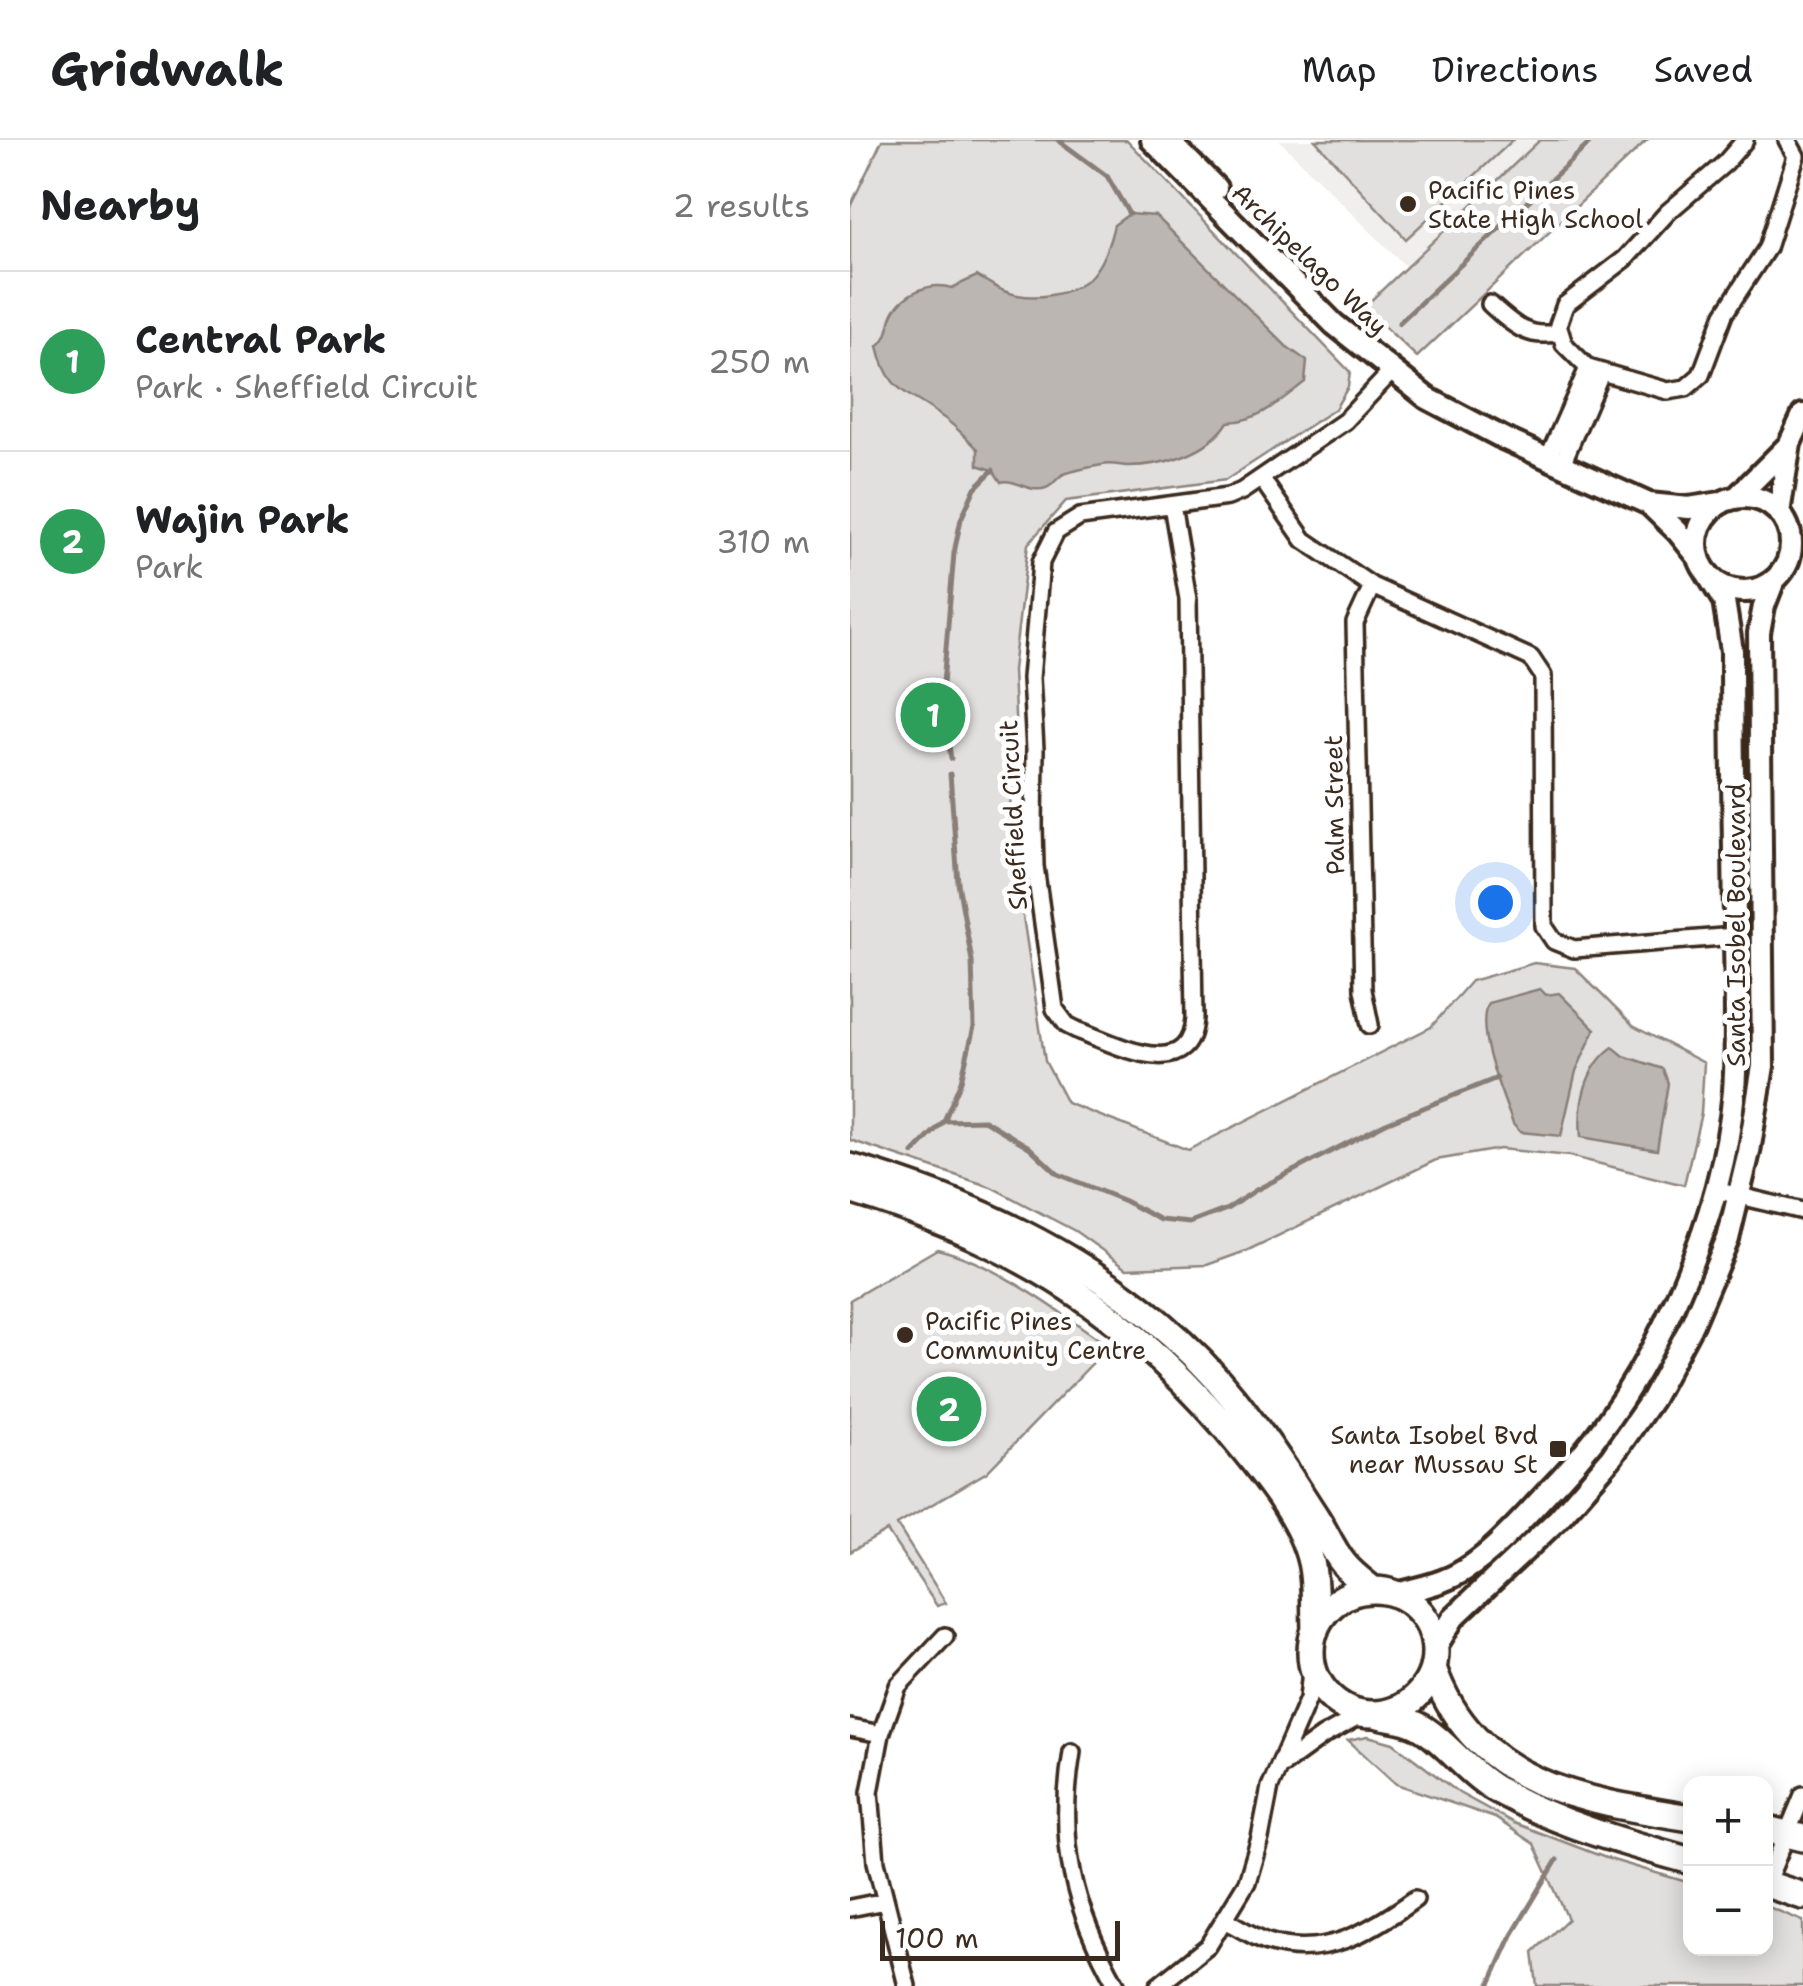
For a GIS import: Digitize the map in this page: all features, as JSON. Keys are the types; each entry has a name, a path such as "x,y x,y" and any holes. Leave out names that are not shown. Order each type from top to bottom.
{"main road":[{"path":"850,1167 965,1205 1038,1240 1090,1272 1160,1324 1218,1380 1252,1422 1344,1565 1423,1615 1442,1695 1461,1727 1488,1753 1536,1780 1590,1800 1683,1817"},
{"path":"850,1190 957,1226 1049,1274 1090,1300 1156,1354 1208,1405 1293,1520 1311,1562 1315,1631 1312,1662 1324,1690 1335,1701 1370,1714 1414,1723 1432,1734 1458,1762 1491,1787 1548,1816 1683,1859"},
{"path":"1315,1631 1337,1601 1354,1593 1384,1592"},
{"path":"1370,1714 1394,1710 1411,1700 1424,1686 1434,1658"},
{"path":"1773,1886 1803,1896"}],"street":[{"name":"Archipelago Way","path":"1152,140 1334,324 1427,398 1648,504 1678,532 1702,565"},
{"name":"Archipelago Way","path":"1168,140 1342,314 1392,370"},
{"path":"1744,140 1726,163 1668,212 1625,259 1565,304 1558,325 1575,358 1595,371 1668,391 1686,388 1701,375 1724,314 1767,248 1775,228 1796,156 1787,140"},
{"path":"1490,304 1514,326 1530,334 1560,332"},
{"name":"Sheffield Circuit","path":"1172,506 1188,599 1194,1018 1190,1040 1183,1050 1164,1057 1067,1026 1055,1010 1035,866 1036,750 1031,678 1041,562 1056,532 1080,517 1228,497 1345,422 1392,370"},
{"path":"1555,461 1595,371"},
{"path":"1778,576 1789,558 1791,542 1782,480 1790,443 1803,415"},
{"path":"1790,443 1729,500 1709,513 1700,526 1697,542 1702,565 1717,583 1746,591 1761,588 1803,566"},
{"path":"1261,478 1304,540 1372,586 1531,658 1544,676 1544,926 1554,941 1574,949 1735,936"},
{"path":"1729,500 1752,498 1767,503 1790,526"},
{"name":"Archipelago Way","path":"1648,504 1689,508 1729,500"},
{"name":"Santa Isobel Boulevard","path":"1384,1592 1448,1579 1474,1564 1580,1458 1625,1395 1665,1326 1696,1251 1715,1190 1734,1094 1737,1018 1732,651 1724,602 1702,565"},
{"name":"Santa Isobel Boulevard","path":"1434,1658 1454,1617 1558,1519 1611,1458 1652,1399 1728,1239 1763,1066 1759,632 1764,606 1778,576"},
{"name":"Palm Street","path":"1370,1025 1362,990 1356,623 1372,586"},
{"path":"1715,1190 1803,1211"},
{"path":"907,1986 876,1862 870,1792 881,1734 898,1686 945,1636"},
{"path":"1158,1986 1208,1946 1246,1882 1270,1786 1308,1699 1312,1662"},
{"path":"1281,1766 1323,1736 1370,1714"},
{"path":"850,1728 881,1734"},
{"path":"1072,1752 1065,1794 1072,1877 1094,1945 1118,1986"},
{"path":"1773,1866 1803,1796"},
{"path":"1225,1920 1267,1942 1302,1948 1359,1936 1415,1899"},
{"path":"850,1908 884,1901"}],"shaded area":[{"path":"882,140 1127,140 1350,372 1348,387 1335,409 1226,480 1066,501 1028,544 1013,670 1017,759 1008,818 1045,1061 1067,1103 1188,1150 1431,1027 1471,981 1534,963 1575,968 1633,1026 1704,1063 1701,1113 1684,1185 1569,1156 1500,1149 1436,1160 1246,1251 1207,1265 1127,1268 1075,1231 991,1187 850,1140 850,207"},
{"name":"Pacific Pines State High School","path":"1279,140 1540,140 1406,267"},
{"path":"1315,140 1513,140 1406,239"},
{"path":"1540,140 1647,140 1417,357 1364,307"},
{"path":"1129,214 1156,216 1286,346 1307,361 1305,382 1260,414 1228,422 1209,442 1182,456 1153,464 1108,464 1083,469 1064,474 1040,489 1001,482 993,470 978,465 978,449 946,420 900,389 888,374 878,346 891,318 901,302 916,291 934,286 952,288 977,276 1004,291 1026,296 1051,295 1074,288 1096,270 1114,225"},
{"path":"1540,989 1546,995 1559,993 1595,1029 1576,1071 1561,1136 1520,1132 1513,1124 1487,1046 1488,1003"},
{"path":"1613,1047 1624,1056 1663,1069 1668,1083 1657,1150 1581,1137 1585,1087 1603,1055"},
{"path":"937,1249 1004,1277 1109,1346 987,1472 897,1525 946,1603 937,1606 887,1531 850,1552 850,1300"},
{"path":"1368,1736 1393,1743 1459,1793 1514,1823 1606,1858 1683,1881 1683,1956 1773,1956 1773,1909 1803,1921 1803,1986 1537,1986 1533,1952 1568,1919 1534,1844 1495,1818 1396,1784 1348,1740"}],"waterway":[{"path":"1058,140 1107,176 1129,214"},
{"path":"1399,323 1593,140"},
{"path":"951,759 942,696 954,553 961,519 975,488 993,470"},
{"path":"913,1153 944,1121 961,1081 974,1027 972,961 958,883 950,774"},
{"path":"944,1121 984,1120 1029,1147 1058,1174 1160,1220 1190,1223 1227,1209 1386,1123 1497,1078"},
{"path":"1489,1986 1512,1935 1557,1860"}],"place":[{"name":"Pacific Pines State High School","path":"1408,204"},
{"name":"Central Park","path":"933,715"},
{"name":"Pacific Pines Community Centre","path":"905,1335"},
{"name":"Wajin Park","path":"949,1409"},
{"name":"Santa Isobel Bvd near Mussau St","path":"1558,1449"}]}
